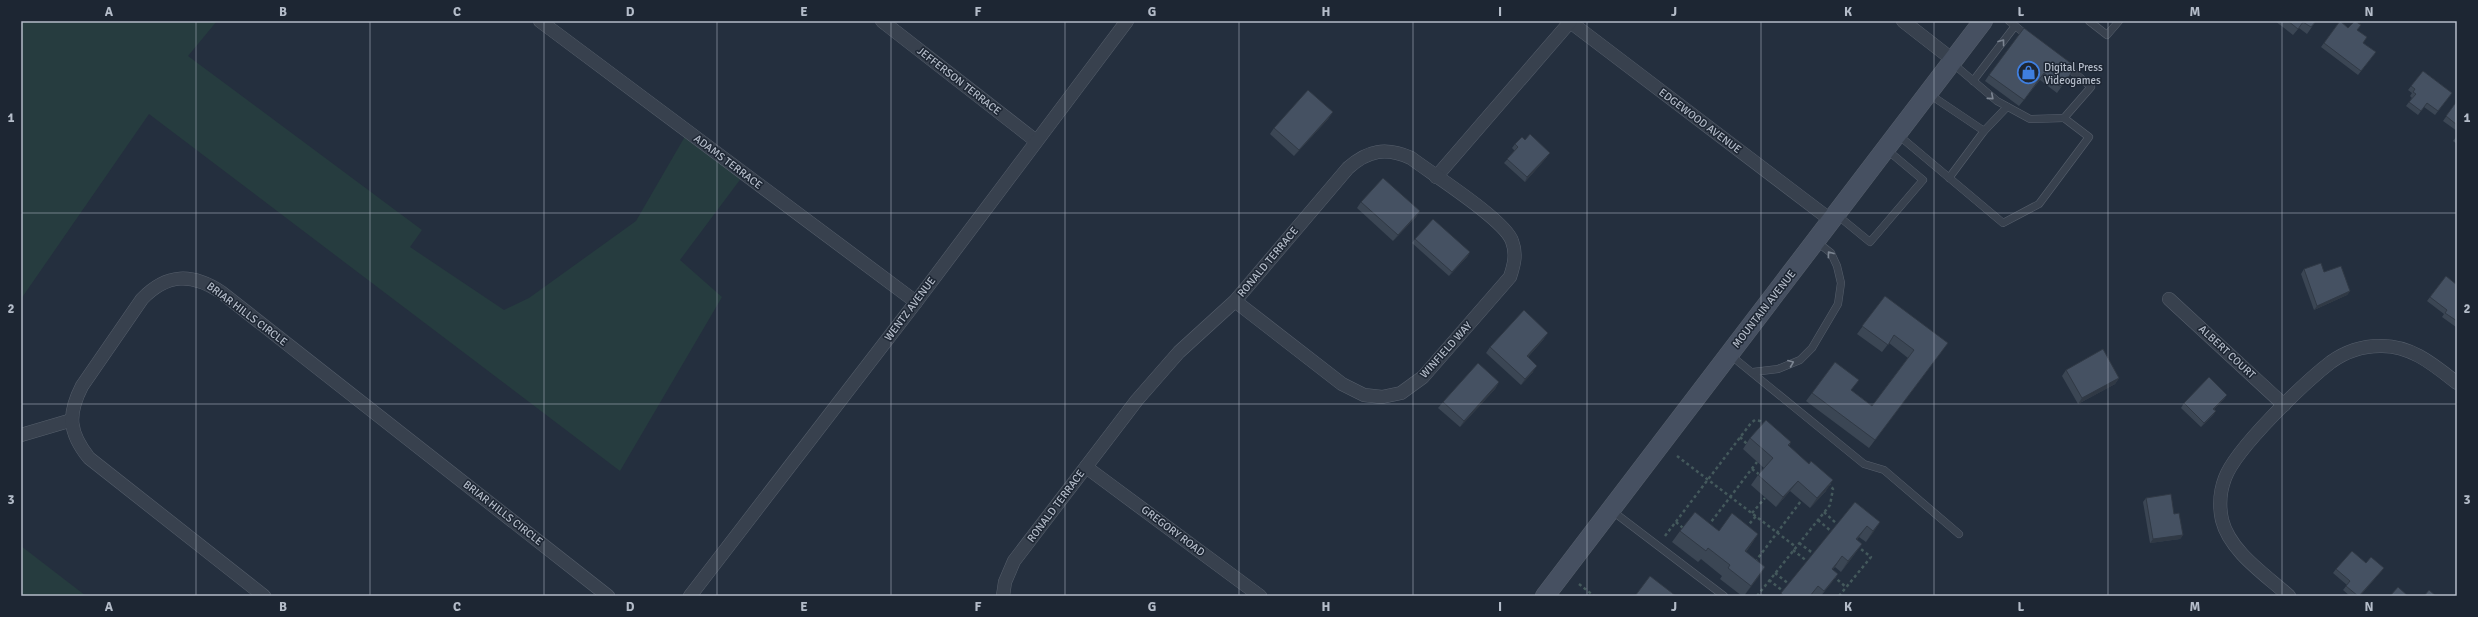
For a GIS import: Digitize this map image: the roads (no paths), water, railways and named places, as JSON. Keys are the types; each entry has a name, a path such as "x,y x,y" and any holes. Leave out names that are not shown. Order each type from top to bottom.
{"street":[{"name":"ADAMS TERRACE","path":"540,21 916,302"},
{"name":"JEFFERSON TERRACE","path":"882,21 1036,141"},
{"name":"WENTZ AVENUE","path":"690,596 916,302 1127,21"},
{"path":"1436,177 1570,21"},
{"name":"EDGEWOOD AVENUE","path":"1570,21 1834,218"},
{"path":"1903,21 1952,61"},
{"name":"MOUNTAIN AVENUE","path":"1545,596 1929,94 1983,21"},
{"name":"RONALD TERRACE","path":"1003,596 1005,582 1014,561 1137,400 1179,352 1235,301 1348,168 1359,158 1383,150 1397,152 1411,158 1436,177"},
{"name":"WINFIELD WAY","path":"1235,301 1353,391 1364,395 1382,397 1400,393 1416,383 1510,277 1514,265 1514,246 1505,230 1436,177"},
{"name":"BRIAR HILLS CIRCLE","path":"264,596 89,458 78,445 72,420 74,401 82,386 142,299 150,290 165,282 186,278 197,280 221,292 608,596"},
{"name":"ALBERT COURT","path":"2170,299 2284,405"},
{"path":"2289,596 2235,546 2227,534 2220,506 2225,478 2231,465 2284,405 2332,362 2363,348 2380,346 2398,348 2414,353 2429,361 2457,383"},
{"path":"21,435 72,420"},
{"name":"GREGORY ROAD","path":"1086,467 1260,596"}],"lane":[{"path":"2089,21 2107,35 2119,21"},
{"path":"1973,81 2012,23 2033,40"},
{"path":"2057,59 2091,87 2064,118"},
{"path":"1897,134 2003,223 2039,204 2089,137 2064,118 2030,119 2007,107 1997,101 1973,81 1952,61"},
{"path":"1929,94 1984,131"},
{"path":"1949,178 1984,131 2007,107"},
{"path":"1834,218 1870,242 1923,180 1886,149"},
{"path":"1753,372 1778,369 1800,360 1812,348 1838,304 1841,283 1837,266 1831,253 1816,242"},
{"path":"1729,354 1753,372 1864,464 1884,470 1959,534"},
{"path":"1610,510 1724,596"}],"place":[{"name":"Digital Press Videogames","path":"2028,73"}]}
